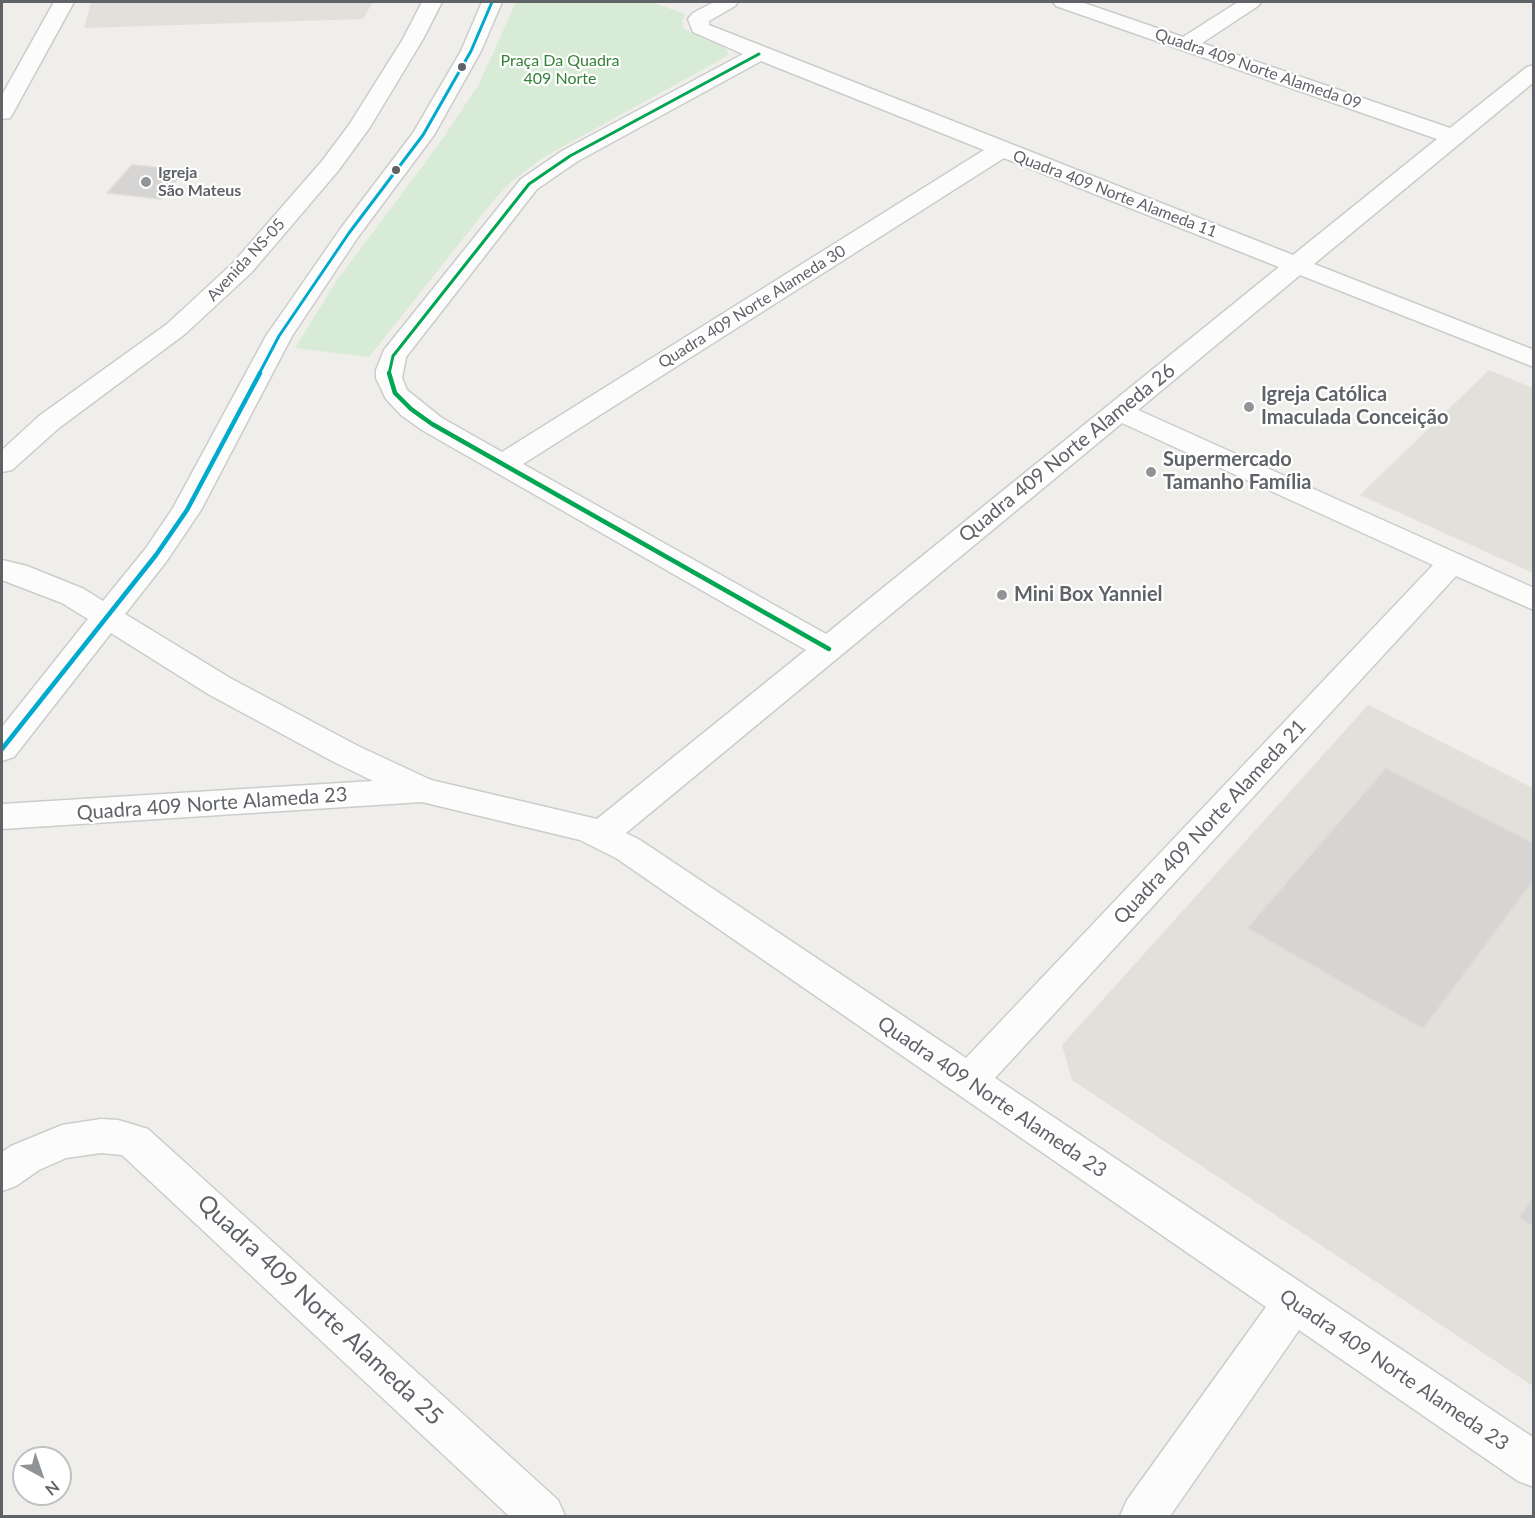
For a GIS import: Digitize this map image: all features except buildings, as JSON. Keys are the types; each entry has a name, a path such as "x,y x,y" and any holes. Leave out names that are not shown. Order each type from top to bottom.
{"street":[{"path":"2,113 64,2"},
{"name":"Avenida NS-05","path":"2,464 50,422 176,328 242,268 330,166 359,127 413,39 432,2"},
{"path":"2,749 156,555 187,510 245,397 292,316 355,225 423,135 471,51 492,2"},
{"name":"Quadra 409 Norte Alameda 11","path":"728,2 700,17 698,25 710,34 759,54 1533,359"},
{"name":"Quadra 409 Norte Alameda 09","path":"1063,2 1454,137"},
{"path":"1186,44 1251,2"},
{"path":"759,54 570,156 537,177 516,197 393,356 389,378 395,393 411,409 503,464 829,649"},
{"name":"Quadra 409 Norte Alameda 26","path":"601,835 1533,72"},
{"name":"Quadra 409 Norte Alameda 30","path":"503,464 1002,149"},
{"path":"1119,411 1533,600"},
{"name":"Quadra 409 Norte Alameda 21","path":"968,1081 1452,564"},
{"name":"Quadra 409 Norte Alameda 23","path":"2,570 44,583 108,617 219,686 346,754 423,790 549,819 601,835 642,857 1533,1465"},
{"name":"Quadra 409 Norte Alameda 23","path":"2,817 423,790"},
{"name":"Quadra 409 Norte Alameda 25","path":"2,1174 25,1158 46,1148 82,1138 118,1137 134,1141 542,1516"},
{"path":"1143,1516 1294,1302"}],"shaded area":[{"path":"91,2 373,2 363,19 84,28"},
{"path":"1489,370 1533,388 1533,573 1360,495"},
{"path":"1368,705 1533,788 1533,1386 1072,1080 1062,1045"}],"green space":[{"name":"Praça Da Quadra 409 Norte","path":"516,2 651,2 685,14 682,21 684,29 725,47 729,55 544,157 512,181 493,201 369,357 295,348 335,283 439,144 479,84"}],"transit line":[{"path":"2,749 156,555 187,510 279,336 349,233 423,135 471,51 492,2"},
{"path":"759,54 570,156 529,184 393,356 389,378 395,393 411,409 432,424 829,649"}],"place":[{"name":"Igreja São Mateus","path":"146,182"},
{"name":"Igreja Católica Imaculada Conceição","path":"1249,407"},
{"name":"Supermercado Tamanho Família","path":"1151,472"},
{"name":"Mini Box Yanniel","path":"1002,595"}]}
